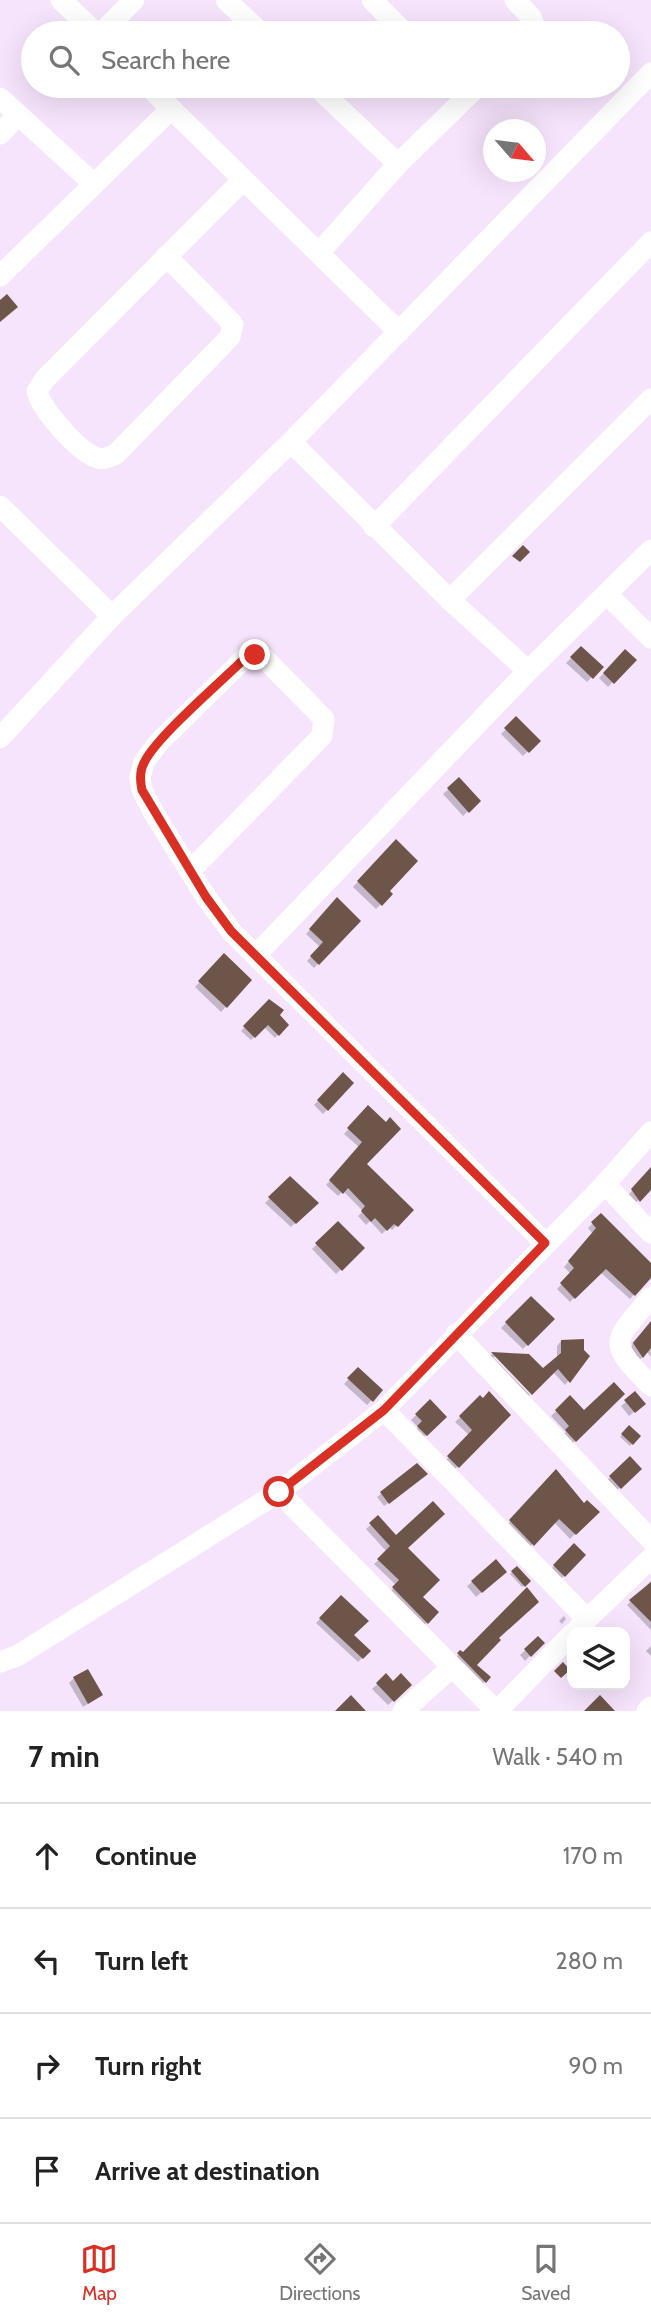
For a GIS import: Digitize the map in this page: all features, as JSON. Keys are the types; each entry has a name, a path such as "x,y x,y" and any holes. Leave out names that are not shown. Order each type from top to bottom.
{"street":[{"path":"61,0 85,21"},
{"path":"111,21 134,0"},
{"path":"226,0 248,21"},
{"path":"372,0 393,21"},
{"path":"515,0 532,21"},
{"path":"630,95 651,73"},
{"path":"0,98 93,184"},
{"path":"159,98 399,332"},
{"path":"329,98 398,164"},
{"path":"319,253 460,98"},
{"path":"3,735 112,616 291,442 627,98"},
{"path":"0,276 170,109"},
{"path":"0,134 18,115"},
{"path":"166,256 233,324 234,329 230,337 116,454 104,459 94,457 79,446 39,403 37,391 45,379 166,256 243,180"},
{"path":"374,527 651,242"},
{"path":"450,600 651,399"},
{"path":"291,442 374,527 528,671"},
{"path":"0,506 112,616"},
{"path":"256,955 528,671 651,550"},
{"path":"607,594 651,638"},
{"path":"190,872 322,736 324,719 264,658 255,655 244,659 144,762 140,777 142,790 190,872 231,931 545,1243"},
{"path":"0,1662 17,1656 279,1492 384,1410 605,1184 651,1132"},
{"path":"605,1184 651,1233"},
{"path":"651,1297 623,1331 619,1344 625,1360 651,1386"},
{"path":"456,1334 651,1540"},
{"path":"384,1410 577,1627"},
{"path":"279,1492 450,1668 497,1711 567,1639"},
{"path":"579,1627 651,1558"},
{"path":"403,1711 450,1668"},
{"path":"647,1711 651,1707"}],"building":[{"path":"7,294 18,307 0,322 0,300"},
{"path":"523,545 530,552 520,562 512,556"},
{"path":"581,646 604,667 593,679 570,657"},
{"path":"625,649 637,660 614,684 603,673"},
{"path":"516,716 541,741 529,753 504,728"},
{"path":"459,777 481,801 469,813 447,788"},
{"path":"396,839 418,861 390,891 393,894 382,906 357,881"},
{"path":"337,897 361,921 319,965 310,956 323,942 309,929"},
{"path":"224,953 252,980 227,1008 198,981"},
{"path":"269,999 284,1010 280,1015 289,1025 279,1036 268,1025 255,1038 243,1026"},
{"path":"343,1072 354,1083 328,1111 317,1100"},
{"path":"368,1105 386,1122 390,1117 401,1129 367,1164 414,1210 398,1227 394,1224 387,1231 375,1218 371,1222 361,1211 365,1206 348,1188 343,1194 329,1180 362,1142 347,1128"},
{"path":"651,1167 651,1190 640,1202 631,1189"},
{"path":"290,1176 319,1203 296,1224 268,1197"},
{"path":"601,1213 651,1263 651,1278 635,1296 606,1269 575,1299 560,1283 574,1268 568,1261 596,1228 591,1222"},
{"path":"338,1221 365,1248 342,1271 315,1243"},
{"path":"531,1296 555,1319 528,1346 505,1322"},
{"path":"651,1321 651,1348 643,1358 633,1343"},
{"path":"584,1339 584,1350 590,1356 570,1383 558,1369 532,1395 491,1352 529,1354 543,1368 561,1353 561,1340"},
{"path":"358,1367 383,1390 373,1402 347,1378"},
{"path":"614,1382 625,1394 576,1442 565,1430 569,1426 555,1410 570,1395 584,1410"},
{"path":"489,1391 511,1415 459,1468 447,1456 472,1430 459,1416 480,1395 483,1398"},
{"path":"635,1391 646,1404 635,1413 624,1400"},
{"path":"430,1399 447,1417 427,1436 417,1426 422,1421 415,1414"},
{"path":"629,1425 641,1436 633,1445 621,1434"},
{"path":"630,1456 642,1469 621,1489 609,1476"},
{"path":"417,1463 428,1474 389,1504 380,1492"},
{"path":"556,1469 584,1503 587,1500 600,1512 576,1535 559,1519 534,1546 509,1520"},
{"path":"433,1501 445,1514 408,1548 440,1580 423,1597 439,1612 428,1624 392,1587 399,1580 377,1559 390,1546 369,1523 378,1515 396,1535"},
{"path":"574,1543 586,1555 565,1577 553,1565"},
{"path":"496,1559 507,1572 482,1593 471,1581"},
{"path":"517,1566 531,1581 525,1587 511,1571"},
{"path":"651,1582 651,1622 629,1600"},
{"path":"527,1587 539,1602 499,1638 501,1640 477,1665 491,1677 486,1683 457,1653 460,1650 463,1652"},
{"path":"341,1595 369,1621 354,1635 371,1651 363,1659 319,1618"},
{"path":"538,1636 545,1643 531,1657 524,1649"},
{"path":"563,1662 567,1667 567,1673 561,1678 554,1671"},
{"path":"88,1669 103,1695 88,1704 73,1677"},
{"path":"386,1673 393,1681 401,1673 412,1685 394,1702 376,1683"},
{"path":"351,1695 366,1711 335,1711"},
{"path":"600,1695 615,1711 584,1711"}],"route":[{"path":"255,655 244,659 159,743 144,762 140,777 142,790 180,857 231,931 545,1243 384,1410 279,1492"}]}
